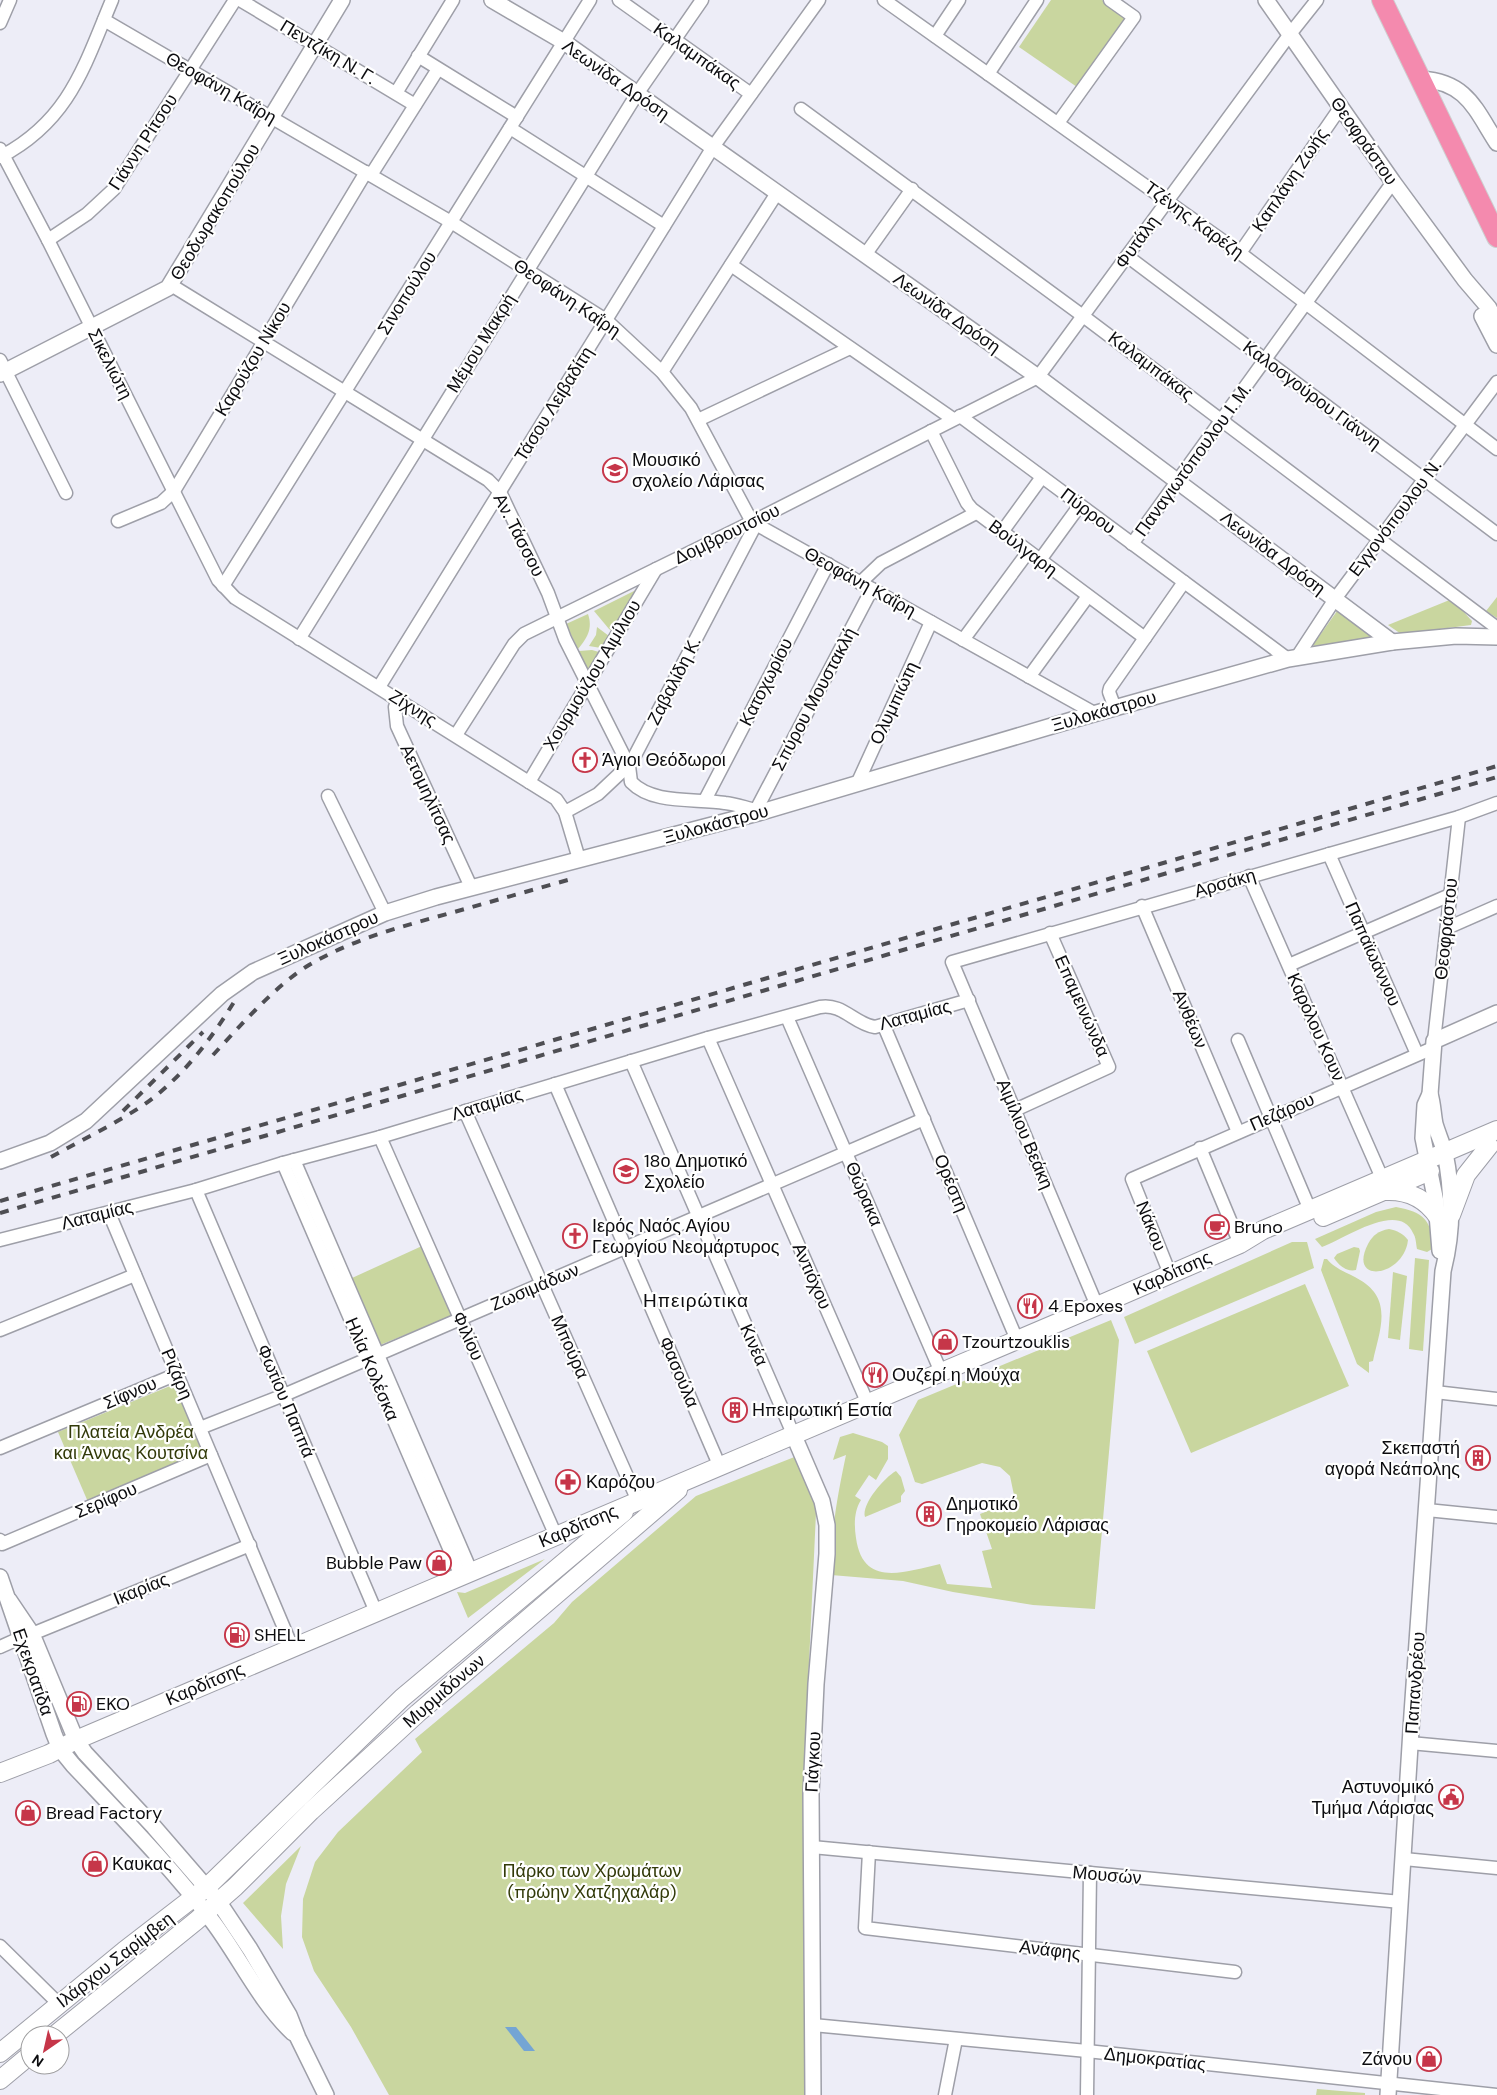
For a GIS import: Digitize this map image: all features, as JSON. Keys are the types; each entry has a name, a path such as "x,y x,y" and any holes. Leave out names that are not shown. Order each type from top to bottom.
{"highway":[{"path":"1382,0 1497,237"}],"main road":[{"path":"1444,1152 1449,1144 1461,1146 1497,1130"},
{"name":"Καρδίτσης","path":"0,1773 60,1749 76,1740 292,1646 794,1436 1098,1306 1240,1244 1263,1230 1310,1210 1428,1166 1444,1152 1493,1145"},
{"path":"1384,1184 1416,1196 1444,1216 1466,1175 1493,1145"},
{"name":"Καρδίτσης","path":"1240,1244 1266,1240 1384,1184"},
{"name":"Μυρμιδόνων","path":"205,1912 235,1887 311,1811 418,1713 692,1478"},
{"name":"Μυρμιδόνων","path":"200,1893 402,1698 638,1501"},
{"name":"Ιλάρχου Σαρίμβεη","path":"2,2047 200,1893"},
{"name":"Ιλάρχου Σαρίμβεη","path":"67,2025 205,1912"},
{"path":"0,2080 20,2063"}],"street":[{"path":"0,23 10,0"},
{"path":"1,154 37,134 61,107 81,75 112,0"},
{"name":"Γιάννη Ρίτσου","path":"48,240 87,214 114,188 235,0"},
{"name":"Πεντζίκη Ν. Γ.","path":"240,0 415,105"},
{"name":"Θεοδωρακοπούλου","path":"2,368 92,328 165,291 171,285 342,0"},
{"path":"396,93 453,0"},
{"name":"Λεωνίδα Δρόση","path":"492,0 564,42 1038,377 1392,642"},
{"name":"Σινοπούλου","path":"220,583 345,392 590,0"},
{"name":"Καλαμπάκας","path":"618,0 751,94"},
{"name":"Μέμου Μακρή","path":"299,639 585,176 637,94 702,0"},
{"name":"Τάσου Λειβαδίτη","path":"379,687 713,148 819,0"},
{"name":"Τζένης Καρέζη","path":"884,0 1240,253 1464,425 1497,448"},
{"path":"935,36 959,0"},
{"path":"988,74 1037,0"},
{"path":"1058,123 1134,17 1110,0"},
{"name":"Θεοφράστου","path":"1266,0 1393,182 1465,280 1489,308 1497,324"},
{"name":"Φυτάλη","path":"1038,377 1317,0"},
{"name":"Θεοφάνη Καΐρη","path":"104,20 451,222 606,320 662,372 698,420 754,523 1096,714"},
{"path":"418,56 517,117"},
{"name":"Καρούζου Νίκου","path":"118,521 161,503 174,491 263,341 368,173 438,68"},
{"path":"1421,79 1433,80 1456,88 1471,103 1497,143"},
{"name":"Καπλάνη Ζωής","path":"1240,253 1340,108"},
{"name":"Καλαμπάκας","path":"801,109 1083,316 1497,628"},
{"path":"510,128 664,226"},
{"name":"Σικελιώτη","path":"1,154 48,240 220,583"},
{"name":"Παναγιωτόπουλου Ι. Μ.","path":"1132,544 1393,182"},
{"path":"865,255 912,189"},
{"path":"662,372 777,193"},
{"name":"Καλοσγούρου Γιάννη","path":"1127,256 1497,534"},
{"name":"Πύρρου","path":"730,265 1042,477 1184,582 1292,658"},
{"name":"Θεοφράστου","path":"1465,280 1497,345"},
{"name":"Αν. Τάσσου","path":"171,285 488,480 500,492 548,593 565,639 629,766 630,780 643,790 672,798 727,803 757,812"},
{"path":"698,420 850,348"},
{"path":"2,368 66,493"},
{"name":"Δομβρουτσίου","path":"456,735 517,640 524,634 754,523 1038,377"},
{"name":"Εγγονόπουλου Ν.","path":"1292,658 1497,382"},
{"name":"Βούλγαρη","path":"931,431 967,503 976,513 1144,638"},
{"path":"1002,532 1042,477"},
{"path":"1040,560 1080,505"},
{"name":"Σπύρου Μουστακλή","path":"757,812 866,586 881,563 976,513"},
{"name":"Ζαβαλίδη Κ.","path":"565,812 598,794 629,766 754,523"},
{"path":"963,640 1028,552"},
{"name":"Κατοχωρίου","path":"705,800 828,564"},
{"name":"Χουρμούζιου Αιμίλιου","path":"529,782 656,569"},
{"path":"1115,708 1109,692 1110,688 1184,582"},
{"name":"Ζίχνης","path":"220,583 235,598 556,799 565,812 579,859"},
{"path":"1029,677 1088,596"},
{"name":"Ολυμπιώτη","path":"857,784 931,622"},
{"name":"Ξυλοκάστρου","path":"0,1161 50,1143 86,1121 222,994 241,979 385,913 857,784 1292,658 1392,642 1456,636 1497,637"},
{"name":"Αετομηλίτσας","path":"398,699 395,707 397,726 471,888"},
{"path":"328,796 385,913"},
{"name":"Αρσάκη","path":"952,962 1050,932 1459,817 1497,802"},
{"name":"Θεοφράστου","path":"1434,1045 1459,817"},
{"name":"Παπαϊωάννου","path":"1329,854 1417,1054"},
{"name":"Καρόλου Κουν","path":"1249,876 1343,1086 1384,1184"},
{"path":"1289,965 1450,895"},
{"name":"Ανθέων","path":"1142,906 1238,1132"},
{"path":"1447,928 1497,906"},
{"name":"Επαμεινώνδα","path":"1015,1110 1109,1067 1050,932"},
{"name":"Αιμίλιου Βεάκη","path":"952,962 1098,1306"},
{"name":"Λαταμίας","path":"0,1240 196,1190 289,1161 380,1137 708,1038 828,1006 843,1010 868,1026 884,1026 969,1000"},
{"path":"1444,1216 1451,1192 1444,1152 1430,1094 1434,1045 1497,1013"},
{"name":"Θώρακα","path":"787,1017 941,1372"},
{"name":"Ορέστη","path":"884,1026 1017,1340"},
{"name":"Αντιόχου","path":"708,1038 868,1404"},
{"path":"1238,1040 1310,1210"},
{"name":"Πεζάρου","path":"1132,1178 1434,1045"},
{"name":"Κινέα","path":"631,1061 794,1436"},
{"name":"Φασούλα","path":"555,1084 720,1467"},
{"path":"1430,1094 1425,1105 1423,1138 1428,1166 1444,1216"},
{"name":"Μπούρα","path":"465,1111 638,1501"},
{"name":"Ζωσιμάδων","path":"200,1428 284,1395 924,1119"},
{"name":"Φιλίου","path":"380,1137 556,1536"},
{"path":"1200,1148 1240,1244"},
{"name":"Ηλία Κολέσκα","path":"289,1161 466,1573"},
{"name":"Νάκου","path":"1132,1178 1170,1274"},
{"name":"Φωτίου Παππά","path":"196,1190 376,1612"},
{"name":"Ριζάρη","path":"109,1213 292,1646"},
{"name":"Παπανδρέου","path":"1389,2089 1434,1392 1443,1271 1448,1250 1444,1216"},
{"path":"0,1330 135,1274"},
{"name":"Σίφνου","path":"0,1448 177,1374"},
{"path":"1434,1392 1497,1399"},
{"name":"Γιάγκου","path":"794,1436 822,1502 827,1525 827,1554 818,1658 811,1794 813,2095"},
{"name":"Σερίφου","path":"1,1542 211,1455"},
{"path":"1427,1510 1497,1517"},
{"name":"Ικαρίας","path":"0,1647 250,1545"},
{"name":"Εχεκρατίδα","path":"0,1577 9,1600 76,1740 200,1893 205,1912 236,1954 277,2016 298,2038"},
{"name":"Εχεκρατίδα","path":"26,1636 60,1749 73,1766 200,1893 218,1901 250,1948 289,2015 326,2095"},
{"path":"1410,1743 1497,1751"},
{"name":"Μουσών","path":"812,1848 1401,1902"},
{"name":"Ανάφης","path":"869,1852 865,1928 1235,1972"},
{"path":"1404,1859 1497,1868"},
{"path":"1087,2095 1090,1873"},
{"path":"0,1946 59,2004"},
{"name":"Δημοκρατίας","path":"813,2025 1087,2051 1389,2089 1497,2094"},
{"path":"945,2095 956,2039"}],"green space":[{"path":"1051,0 1102,0 1127,18 1077,87 1019,47"},
{"path":"636,590 612,631 594,611"},
{"path":"1497,597 1497,618 1486,611"},
{"path":"1452,599 1472,621 1471,625 1401,634 1388,625"},
{"path":"1342,604 1379,637 1314,646 1313,645"},
{"path":"588,614 590,624 588,633 578,649 566,624"},
{"path":"597,627 609,636 601,648 589,646 596,635"},
{"path":"592,650 599,652 588,671 579,651"},
{"path":"1396,1207 1413,1212 1425,1219 1431,1231 1432,1249 1427,1252 1417,1249 1413,1233 1406,1224 1396,1220 1370,1225 1322,1247 1315,1239 1376,1212"},
{"path":"1389,1229 1400,1233 1408,1240 1404,1252 1397,1262 1388,1268 1370,1271 1365,1266 1364,1257 1368,1244 1376,1234"},
{"path":"1292,1242 1307,1242 1314,1268 1135,1344 1124,1317"},
{"path":"422,1246 454,1315 380,1345 352,1278"},
{"path":"1354,1247 1359,1248 1360,1251 1356,1270 1349,1270 1338,1264 1334,1258 1337,1254"},
{"path":"1415,1258 1429,1260 1423,1351 1409,1349"},
{"path":"1324,1259 1327,1259 1338,1269 1371,1288 1381,1307 1380,1328 1373,1361 1369,1362 1369,1373 1357,1364 1321,1270"},
{"path":"1393,1272 1407,1276 1400,1340 1388,1338"},
{"path":"1305,1284 1349,1386 1191,1453 1147,1351"},
{"path":"1111,1320 1119,1340 1095,1609 1033,1605 953,1592 903,1581 831,1575 835,1515 846,1455 833,1460 840,1437 853,1433 882,1442 888,1446 888,1459 876,1480 869,1475 855,1496 861,1500 855,1518 856,1538 860,1554 867,1564 876,1570 887,1573 940,1564 947,1584 992,1588 982,1551 992,1549 980,1514 1015,1500 1010,1476 1000,1467 982,1463 922,1484 915,1482 899,1435 918,1400"},
{"name":"Πλατεία Ανδρέα και Άννας Κουτσίνα","path":"175,1384 204,1453 88,1502 58,1432"},
{"name":"Πάρκο των Χρωμάτων (πρώην Χατζηχαλάρ)","path":"797,1456 815,1501 816,1513 804,1770 806,1824 805,2095 389,2095 351,2027 314,1971 302,1937 303,1899 315,1862 338,1832 422,1752 415,1739 554,1623 572,1602 696,1496"},
{"path":"896,1471 901,1477 905,1491 901,1496 901,1502 865,1517 870,1498 880,1485"},
{"path":"545,1559 468,1618 457,1592 465,1593"},
{"path":"301,1846 286,1884 281,1916 283,1949 243,1903"},
{"path":"1317,2089 1365,2093 1365,2095 1316,2095"}],"water":[{"path":"505,2027 516,2027 535,2051 524,2051"}],"railway":[{"path":"0,1201 1497,766"},
{"path":"0,1213 1497,777"},
{"path":"213,1055 284,983 309,965 326,956 394,929 575,878"},
{"path":"51,1157 145,1104 172,1082 218,1027 237,997"},
{"path":"123,1111 203,1032"}],"place":[{"name":"Μουσικό σχολείο Λάρισας","path":"615,470"},
{"name":"Άγιοι Θεόδωροι","path":"585,760"},
{"name":"18ο Δημοτικό Σχολείο","path":"626,1171"},
{"name":"Bruno","path":"1217,1227"},
{"name":"Ιερός Ναός Αγίου Γεωργίου Νεομάρτυρος","path":"575,1236"},
{"name":"4 Epoxes","path":"1030,1306"},
{"name":"Tzourtzouklis","path":"945,1342"},
{"name":"Ουζερί η Μούχα","path":"875,1375"},
{"name":"Ηπειρωτική Εστία","path":"735,1410"},
{"name":"Σκεπαστή αγορά Νεάπολης","path":"1478,1458"},
{"name":"Καρόζου","path":"568,1482"},
{"name":"Δημοτικό Γηροκομείο Λάρισας","path":"929,1514"},
{"name":"Bubble Paw","path":"439,1563"},
{"name":"SHELL","path":"237,1635"},
{"name":"EKO","path":"79,1704"},
{"name":"Αστυνομικό Τμήμα Λάρισας","path":"1451,1797"},
{"name":"Bread Factory","path":"28,1813"},
{"name":"Καυκας","path":"95,1864"},
{"name":"Ζάνου","path":"1429,2059"}],"district":[{"name":"Ηπειρώτικα","path":"696,1300"}]}
